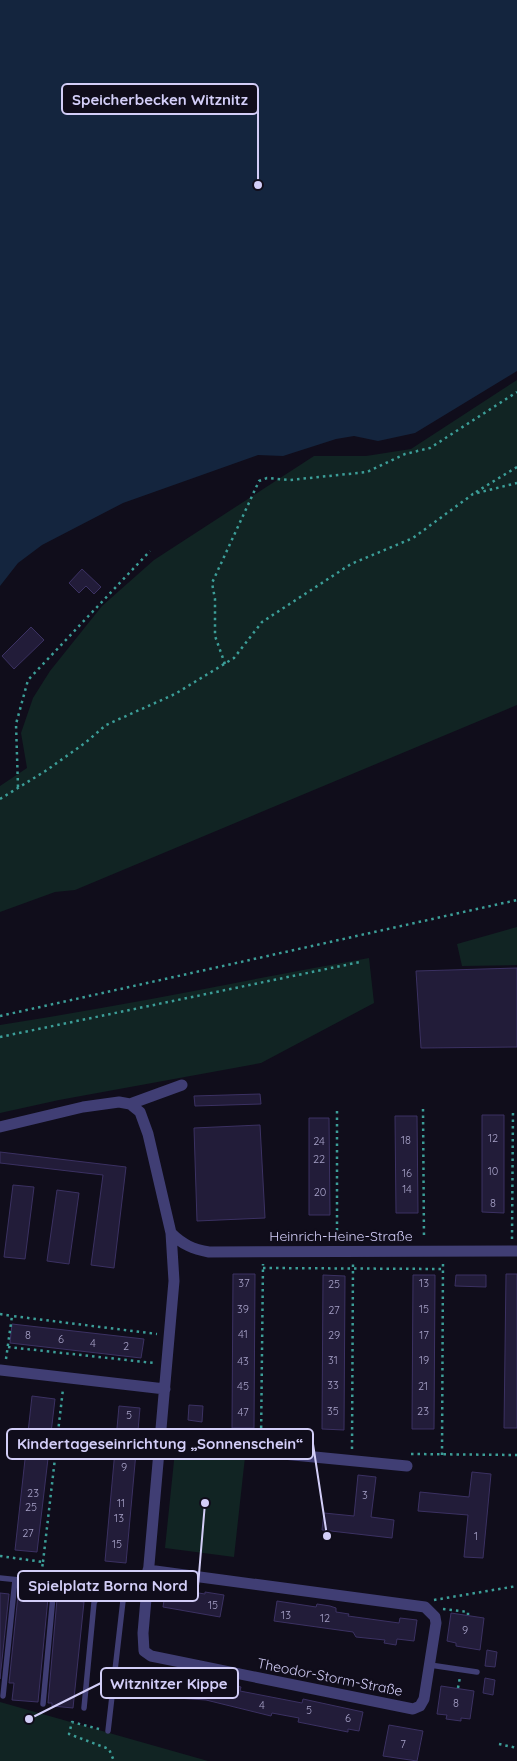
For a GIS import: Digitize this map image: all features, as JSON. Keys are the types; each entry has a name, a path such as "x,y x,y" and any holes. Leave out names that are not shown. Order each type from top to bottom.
{"street":[{"path":"0,1127 106,1102 130,1104 182,1084"},
{"name":"Theodor-Storm-Straße","path":"130,1104 140,1112 148,1134 171,1234 174,1281 146,1593 142,1644 144,1651 151,1656 413,1709 420,1706 424,1699 430,1664 436,1624 429,1610"},
{"name":"Heinrich-Heine-Straße","path":"171,1234 180,1242 193,1249 209,1252 515,1251"},
{"path":"2,1370 165,1389"},
{"path":"160,1442 407,1466"},
{"path":"148,1570 429,1610"}],"lane":[{"path":"0,1578 54,1586 146,1593"},
{"path":"4,1696 15,1580"},
{"path":"43,1704 54,1586"},
{"path":"84,1708 94,1603 101,1590"},
{"path":"108,1731 124,1592"},
{"path":"430,1664 477,1672"}],"path":[{"path":"225,664 215,636 215,599 212,583 259,481 267,478 290,480 367,472 405,454 430,448 517,392"},
{"path":"0,798 47,770 85,743 106,725 175,694 225,664 234,658 262,622 351,564 413,538 473,494 517,467"},
{"path":"473,494 517,483"},
{"path":"18,787 16,724 28,680 150,551"},
{"path":"0,1016 517,900"},
{"path":"0,1037 360,962"},
{"path":"423,1108 424,1251"},
{"path":"513,1110 512,1176 515,1251"},
{"path":"337,1111 337,1251"},
{"path":"512,1176 517,1176"},
{"path":"352,1460 353,1251"},
{"path":"442,1455 443,1251"},
{"path":"261,1452 263,1252"},
{"path":"263,1268 443,1269"},
{"path":"0,1314 162,1334"},
{"path":"2,1370 8,1347 12,1316"},
{"path":"8,1347 158,1364"},
{"path":"40,1584 64,1378"},
{"path":"407,1466 408,1454 517,1455"},
{"path":"0,1556 43,1562"},
{"path":"468,1615 468,1612 442,1609 429,1610 433,1600 517,1586"},
{"path":"108,1731 72,1722 69,1734 109,1749 114,1761"},
{"path":"499,1744 517,1748"}],"green space":[{"path":"517,380 517,705 75,890 55,892 0,912 0,786 27,768 21,733 33,698 50,671 102,606 154,560 314,456 366,456 411,449"},
{"path":"517,927 517,965 462,966 457,944"},
{"path":"369,958 374,1003 261,1063 59,1100 0,1113 0,1025 93,1010"},
{"path":"175,1451 245,1457 234,1557 165,1548"},
{"path":"0,1702 208,1761 0,1761"}],"water":[{"path":"0,0 517,0 517,371 415,433 378,441 354,436 336,439 283,456 258,455 123,503 42,545 18,563 0,586"}],"building":[{"path":"82,569 101,587 94,594 86,586 79,593 69,583"},
{"path":"31,627 44,640 14,669 2,656"},
{"path":"517,968 517,1047 421,1048 416,971"},
{"path":"260,1094 261,1104 195,1106 194,1096"},
{"path":"482,1115 504,1115 504,1213 482,1212"},
{"path":"395,1116 417,1116 418,1213 396,1213"},
{"path":"309,1118 329,1118 330,1215 309,1215"},
{"path":"260,1125 265,1218 197,1221 194,1128"},
{"path":"0,1152 126,1167 114,1268 91,1265 103,1175 0,1163"},
{"path":"13,1185 34,1187 25,1259 4,1257"},
{"path":"57,1190 79,1193 69,1264 47,1261"},
{"path":"233,1274 255,1274 254,1428 232,1428"},
{"path":"506,1274 517,1274 517,1428 504,1428"},
{"path":"323,1275 345,1276 344,1430 322,1429"},
{"path":"413,1275 435,1275 434,1429 412,1429"},
{"path":"456,1275 486,1275 486,1287 455,1286"},
{"path":"12,1324 144,1339 141,1358 10,1343"},
{"path":"32,1396 55,1399 37,1552 15,1550"},
{"path":"189,1405 203,1406 202,1422 188,1420"},
{"path":"119,1406 140,1408 126,1563 105,1561"},
{"path":"472,1472 491,1474 483,1558 464,1557 468,1515 418,1511 420,1492 469,1497"},
{"path":"358,1475 376,1477 371,1517 394,1520 392,1538 322,1530 324,1513 354,1516"},
{"path":"166,1588 224,1595 220,1617 163,1607"},
{"path":"0,1593 9,1594 0,1679"},
{"path":"18,1595 48,1598 38,1702 12,1700 14,1683 9,1683"},
{"path":"57,1599 84,1602 73,1708 52,1706 52,1703 48,1703"},
{"path":"277,1601 316,1607 317,1604 330,1606 336,1608 336,1612 349,1614 348,1616 399,1623 400,1618 417,1620 414,1641 397,1639 396,1645 384,1643 385,1640 356,1637 353,1632 274,1621"},
{"path":"451,1613 484,1618 480,1650 456,1646 456,1643 447,1641"},
{"path":"487,1650 497,1652 495,1667 485,1666"},
{"path":"138,1668 181,1677 182,1674 198,1678 197,1684 221,1688 222,1683 241,1687 240,1691 302,1703 303,1699 363,1712 359,1731 348,1729 348,1732 298,1722 299,1718 272,1713 271,1716 206,1700 177,1698 178,1693 135,1684"},
{"path":"485,1678 495,1680 493,1695 483,1693"},
{"path":"441,1686 474,1691 470,1719 461,1718 461,1721 446,1719 447,1715 437,1714"},
{"path":"389,1725 423,1731 417,1761 383,1756"}],"place":[{"name":"Speicherbecken Witznitz","path":"258,185"},
{"name":"Spielplatz Borna Nord","path":"205,1503"},
{"name":"Kindertageseinrichtung „Sonnenschein“","path":"327,1536"},
{"name":"Witznitzer Kippe","path":"29,1719"}]}
